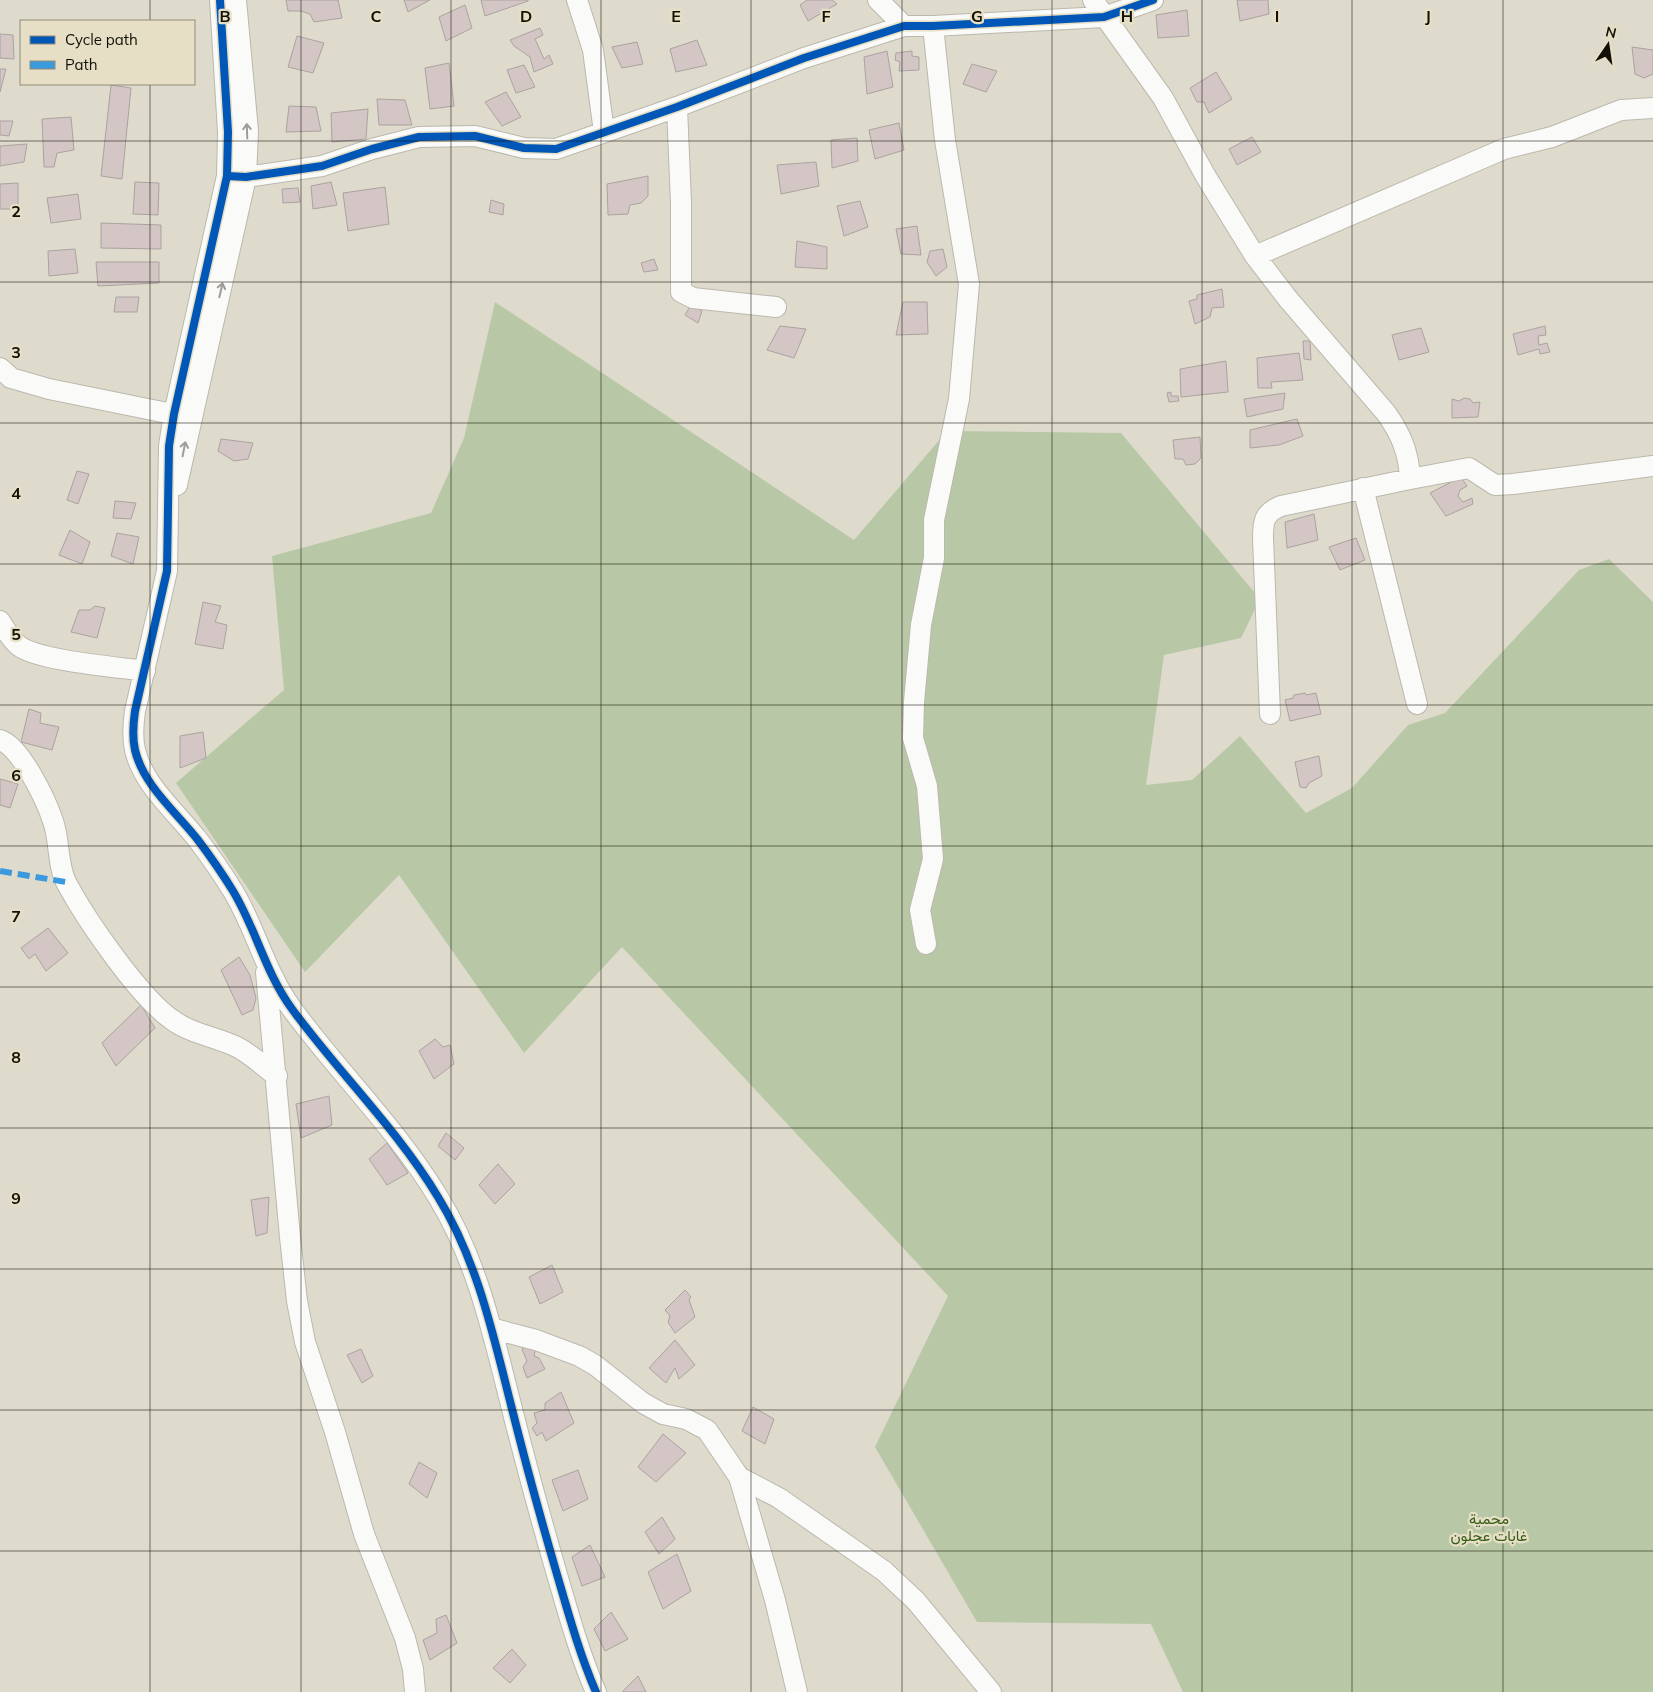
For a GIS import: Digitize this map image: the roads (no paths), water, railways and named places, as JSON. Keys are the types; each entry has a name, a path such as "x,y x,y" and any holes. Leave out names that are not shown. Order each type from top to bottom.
{"street":[{"path":"220,0 228,132 237,177"},
{"path":"236,0 248,131 182,416 168,446 169,513 167,571 135,712 133,732 136,752 146,774 199,842 233,890 247,917 266,965 292,1009 408,1153 439,1198 466,1252 491,1328 534,1496 580,1654 596,1692"},
{"path":"576,0 593,50 604,132"},
{"path":"878,0 904,26"},
{"path":"1093,0 1163,98 1205,175 1255,256 1288,299 1397,428 1407,453 1410,479"},
{"path":"237,177 322,166 372,149 419,137 475,136 524,148 556,149 677,107 804,58 904,26 1104,17 1154,0"},
{"path":"926,944 920,910 933,859 927,786 913,738 914,702 921,625 934,558 934,520 959,399 969,284 945,140 933,26"},
{"path":"677,107 681,292 693,298 776,307"},
{"path":"1255,256 1496,152 1560,134 1621,110 1653,108"},
{"path":"0,368 10,378 29,384 182,416"},
{"path":"1270,714 1263,522 1269,512 1281,506 1469,468 1495,485 1653,466"},
{"path":"1363,488 1417,704"},
{"path":"0,621 19,646 30,650 65,660 145,671"},
{"path":"0,740 9,746 25,766 41,792 53,821 66,882 104,941 139,987 172,1020 240,1048 277,1076"},
{"path":"266,965 290,1237 297,1301 305,1342 335,1432 364,1534 405,1638 413,1669 415,1692"},
{"path":"491,1328 536,1340 570,1352 595,1365 643,1403 663,1414 686,1419 708,1430 739,1477 775,1600 797,1692"},
{"path":"739,1477 779,1498 884,1570 916,1601 991,1692"}],"park label":[{"name":"محمية غابات عجلون","path":"1489,1526"}]}
